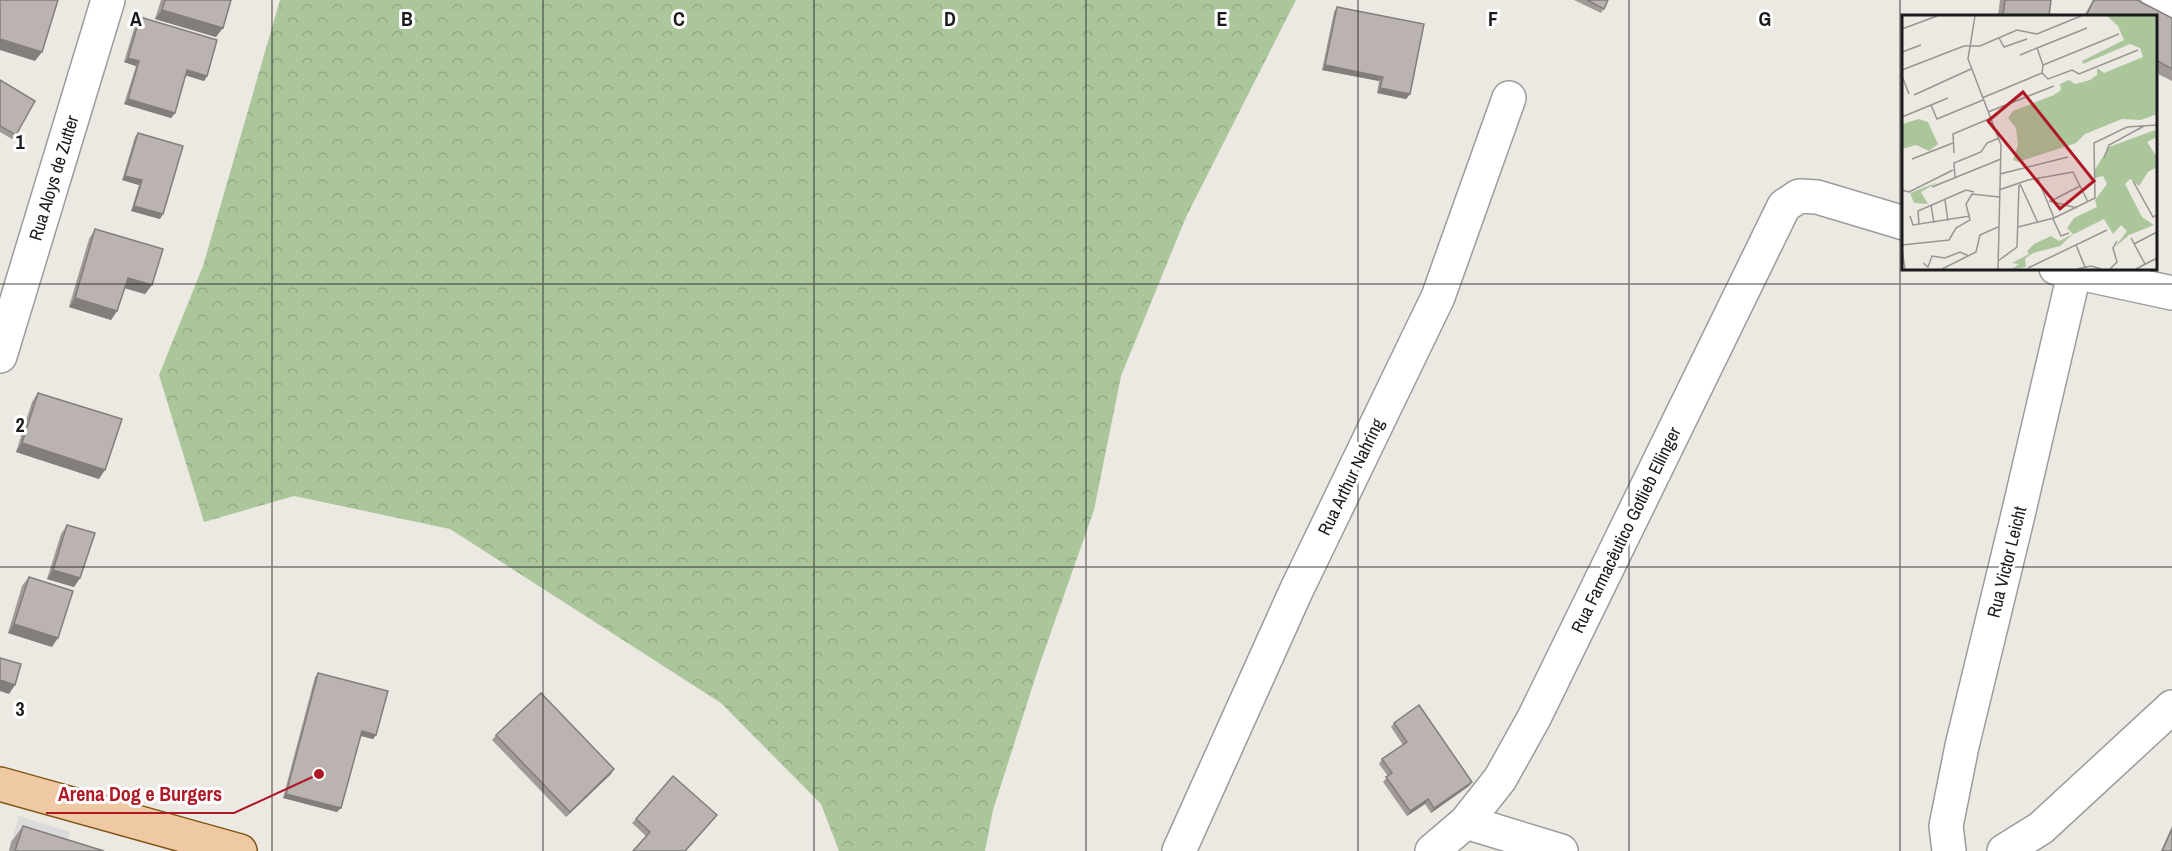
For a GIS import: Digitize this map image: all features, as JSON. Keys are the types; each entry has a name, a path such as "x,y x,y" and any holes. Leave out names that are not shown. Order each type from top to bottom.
{"main road":[{"path":"0,784 240,851"}],"street":[{"name":"Rua Aloys de Zutter","path":"0,356 108,0"},
{"path":"2158,0 2172,8"},
{"name":"Rua Arthur Nahring","path":"1179,851 1296,591 1438,297 1509,98"},
{"name":"Rua Farmacêutico Gotlieb Ellinger","path":"1432,851 1466,822 1500,779 1534,718 1784,206 1799,196 1817,197 1902,222"},
{"path":"2065,271 2172,293"},
{"name":"Rua Victor Leicht","path":"1949,851 1946,826 1962,746 2018,519 2065,271"},
{"path":"2004,851 2041,828 2172,707"},
{"path":"1466,822 1561,851"}],"green space":[{"path":"280,0 1296,0 1186,217 1121,376 1094,510 1038,669 993,810 985,851 839,851 821,804 721,703 450,529 294,496 204,522 159,375 203,266"}],"shaded area":[{"path":"19,816 70,832 64,851 47,851 12,840"}],"building":[{"path":"0,0 58,0 42,52 0,39"},
{"path":"165,0 231,0 223,28 162,10"},
{"path":"1587,0 1608,0 1604,9"},
{"path":"2005,0 2051,0 2049,15 2003,15"},
{"path":"2094,0 2137,0 2172,18 2172,69 2157,61 2157,15 2086,15"},
{"path":"1337,7 1424,24 1410,94 1380,88 1383,77 1325,65"},
{"path":"140,17 217,40 207,76 187,70 175,113 128,99 139,61 128,58"},
{"path":"0,80 35,101 16,135 0,126"},
{"path":"138,133 183,146 163,214 134,206 142,180 125,176"},
{"path":"95,229 163,249 152,285 128,278 117,311 75,298"},
{"path":"38,393 122,419 105,470 22,443"},
{"path":"67,525 95,533 80,578 53,570"},
{"path":"29,577 73,591 58,638 14,624"},
{"path":"0,658 21,664 15,685 0,680"},
{"path":"318,673 388,691 376,735 362,731 341,808 286,794"},
{"path":"541,693 614,769 570,812 496,735"},
{"path":"1419,705 1472,782 1434,808 1428,799 1410,811 1386,777 1392,773 1382,759 1407,742 1394,723"},
{"path":"673,776 717,815 685,851 633,851 650,832 636,819"},
{"path":"23,826 104,851 15,851"},
{"path":"2172,829 2172,851 2162,851"}],"place":[{"name":"Arena Dog e Burgers","path":"319,774"}]}
